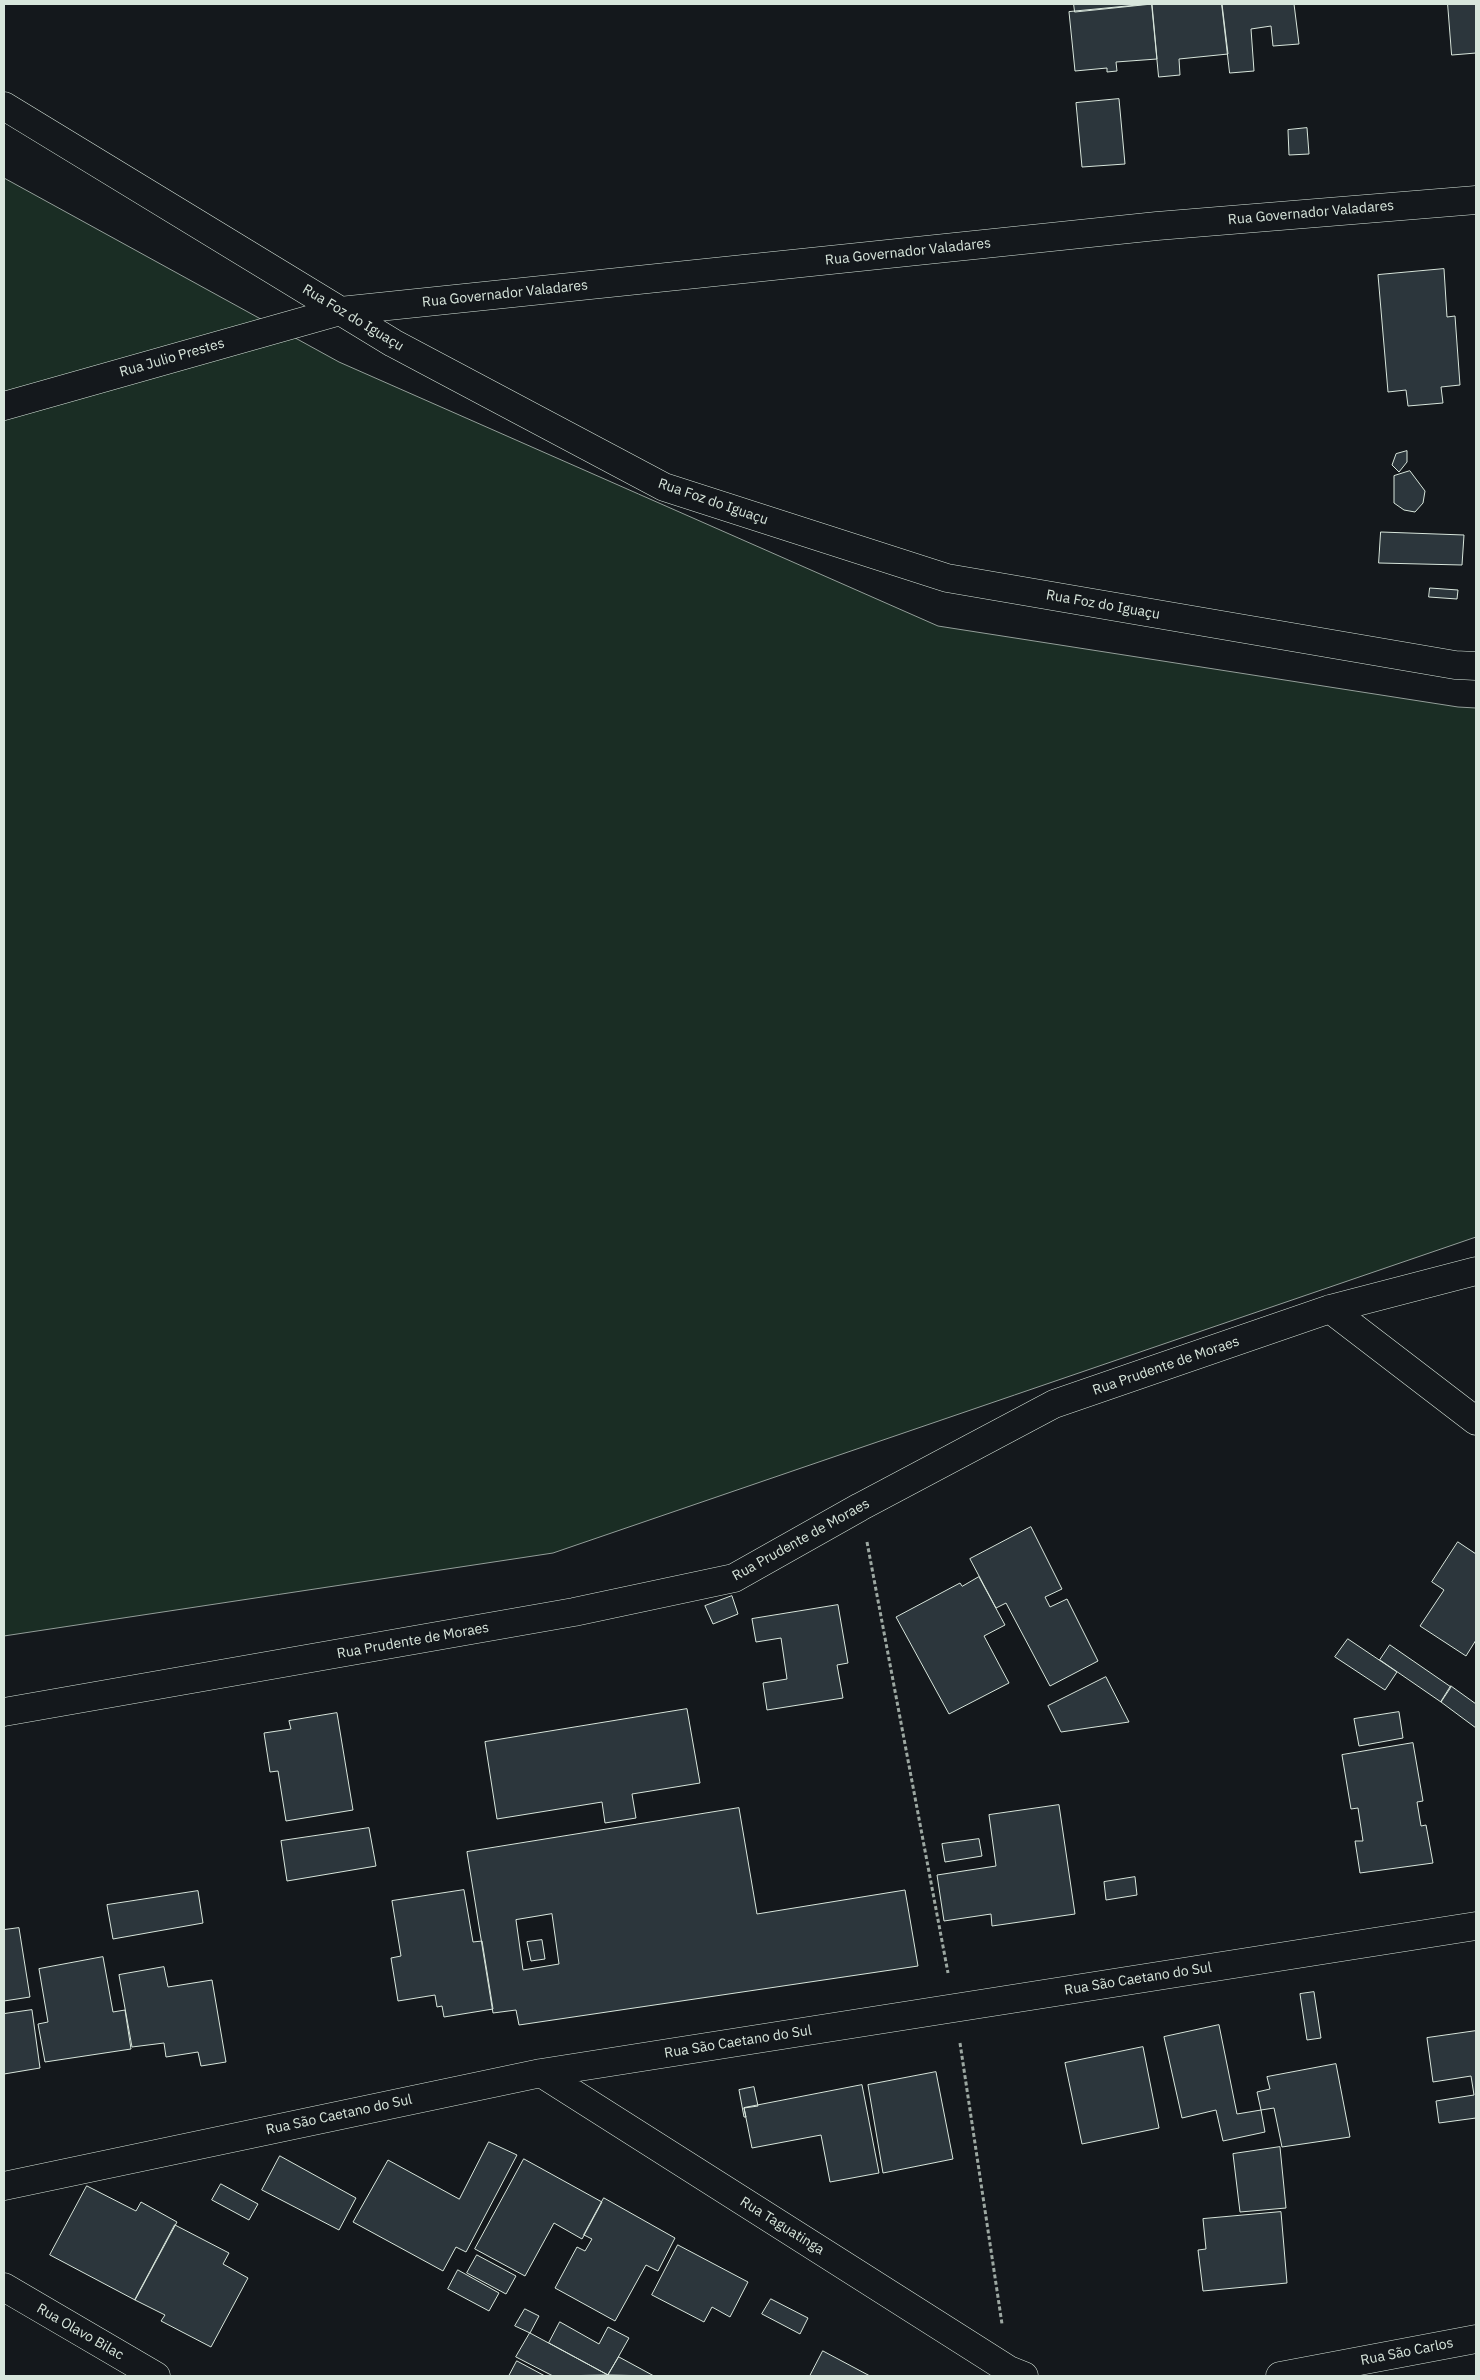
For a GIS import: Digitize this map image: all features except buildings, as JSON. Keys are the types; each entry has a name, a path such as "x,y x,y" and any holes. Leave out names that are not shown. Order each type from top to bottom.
{"street":[{"name":"Rua Foz do Iguaçu","path":"4,106 392,343 664,487 947,578 1455,665 1476,666"},
{"name":"Rua Governador Valadares","path":"340,311 1157,226 1476,200"},
{"name":"Rua Julio Prestes","path":"4,406 340,311"},
{"name":"Rua Prudente de Moraes","path":"4,1712 574,1612 734,1578 860,1507 1054,1404 1330,1309 1476,1271"},
{"path":"1330,1309 1476,1421"},
{"name":"Rua São Caetano do Sul","path":"4,2186 541,2073 1476,1926"},
{"name":"Rua Taguatinga","path":"541,2073 1016,2373"},
{"name":"Rua Olavo Bilac","path":"4,2287 156,2376"},
{"name":"Rua São Carlos","path":"1280,2376 1476,2339"}],"path":[{"path":"860,1507 955,2008 1016,2373"}],"green space":[{"path":"4,178 339,362 938,626 1458,707 1476,708 1476,1237 553,1553 4,1636"}]}
